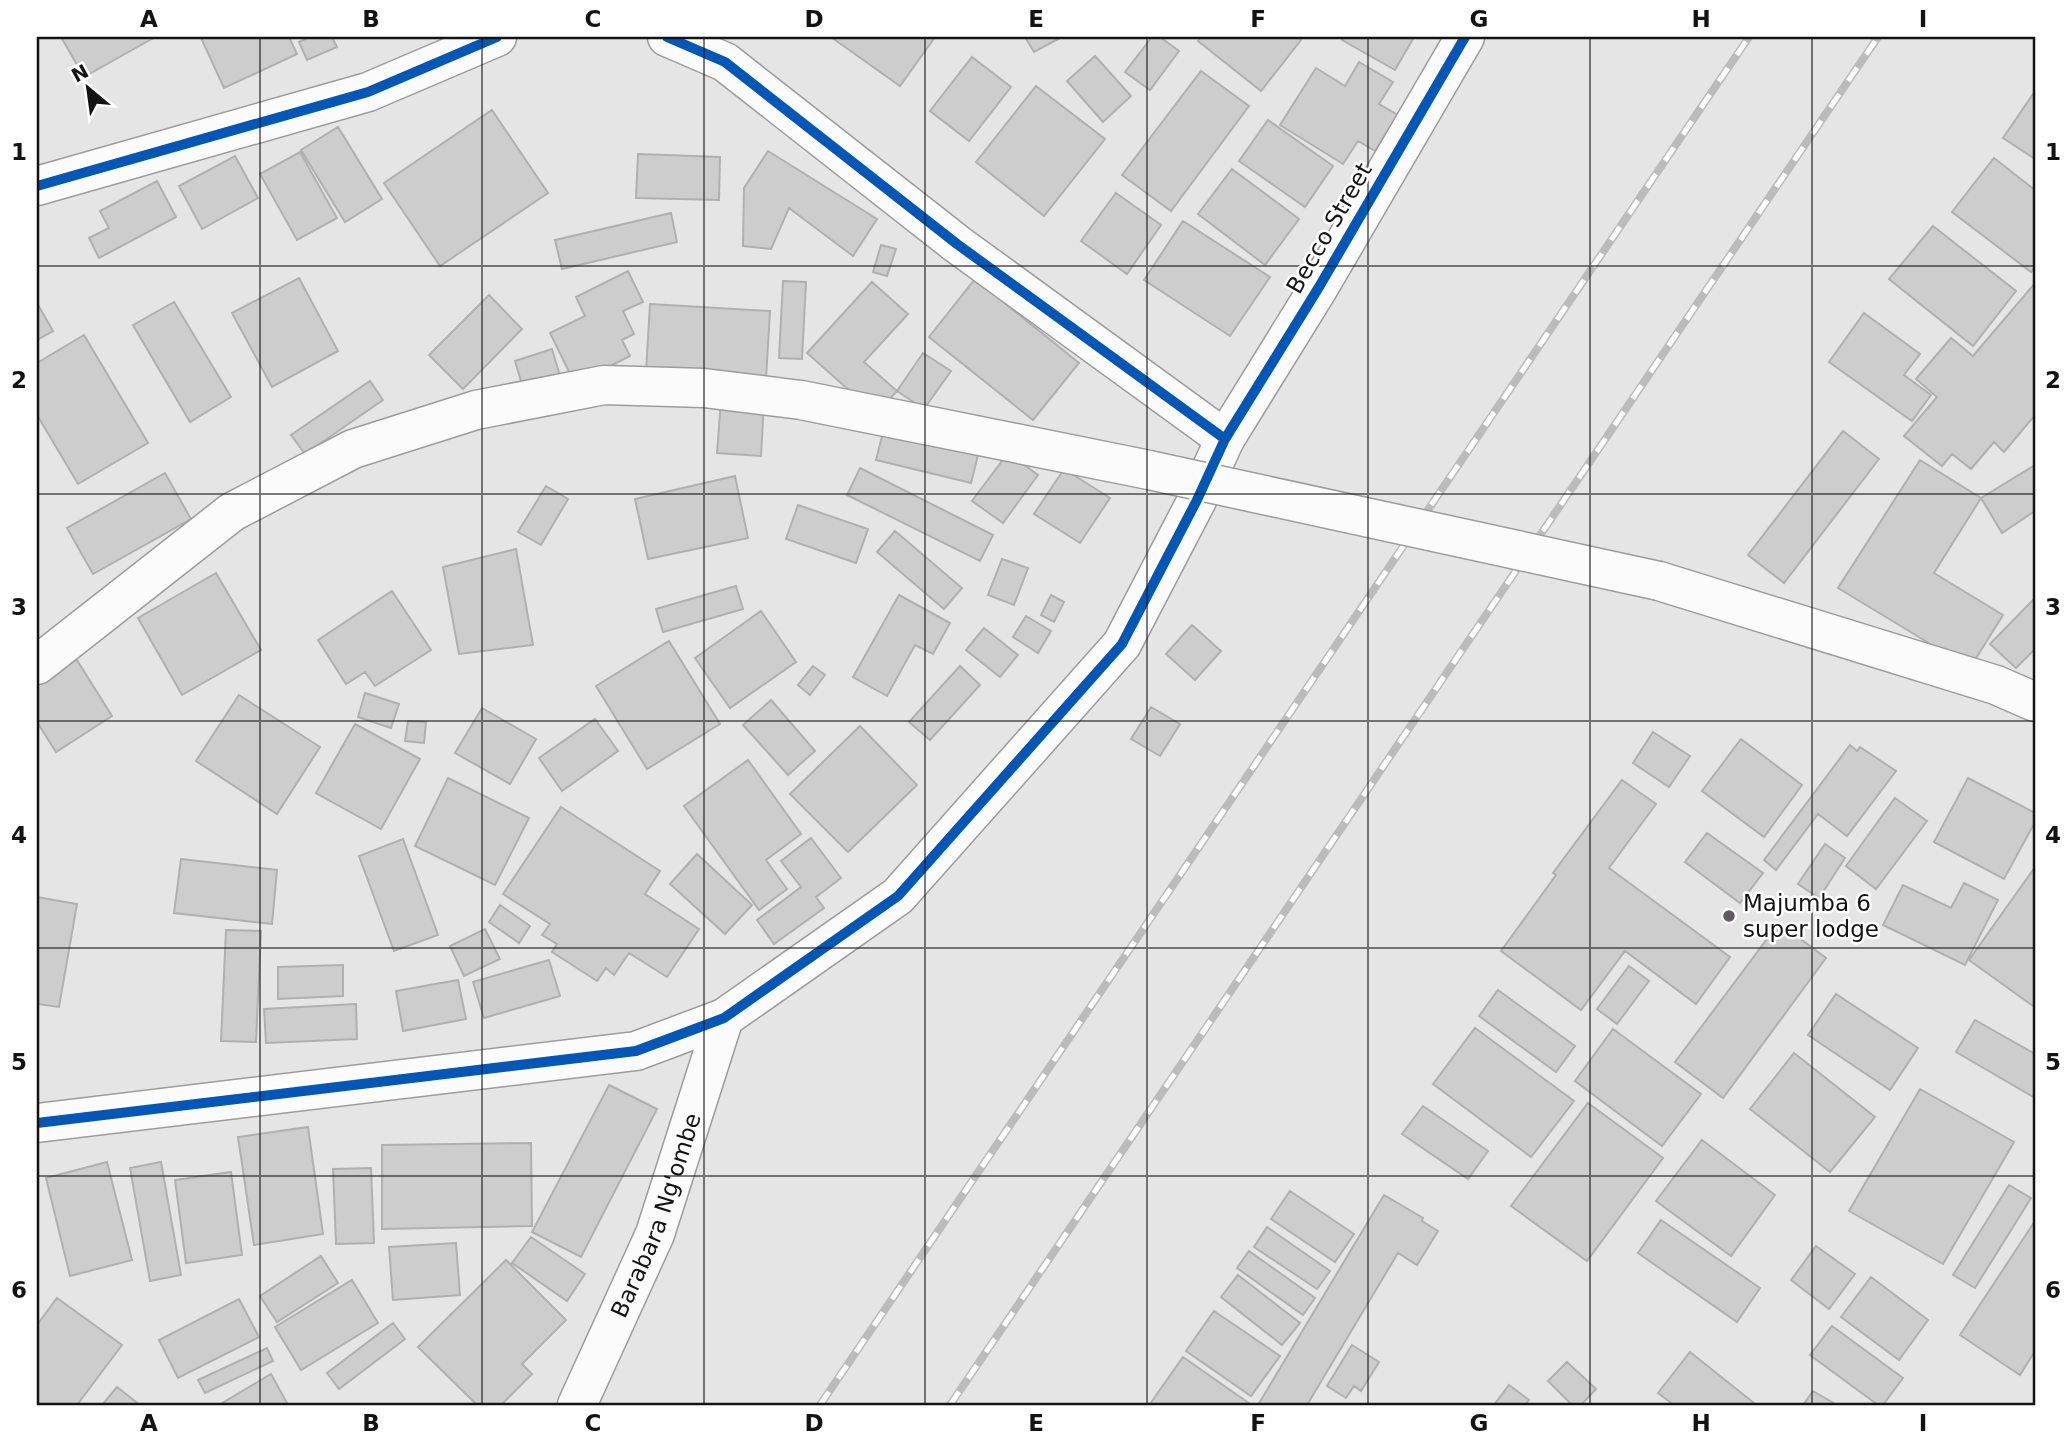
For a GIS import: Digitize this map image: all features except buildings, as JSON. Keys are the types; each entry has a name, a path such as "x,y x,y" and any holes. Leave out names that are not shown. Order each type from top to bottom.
{"street":[{"path":"37,186 368,92 497,37"},
{"path":"667,37 725,62 957,244 1225,439"},
{"name":"Becco Street","path":"37,1123 636,1051 724,1018 898,896 1122,644 1197,500 1225,439 1319,287 1465,37"},
{"path":"37,665 232,512 353,449 477,410 604,385 704,388 801,400 1149,470 1659,581 1996,685 2035,702"},
{"name":"Barabara Ng'ombe","path":"577,1405 655,1234 724,1018"}],"railway":[{"path":"820,1405 1749,37"},
{"path":"950,1405 1878,37"}],"cycle path":[{"path":"37,186 368,92 497,37"},
{"path":"667,37 725,62 957,244 1225,439"},
{"path":"37,1123 636,1051 724,1018 898,896 1122,644 1197,500 1225,439 1319,287 1465,37"}],"place":[{"name":"Majumba 6 super lodge","path":"1729,916"}]}
